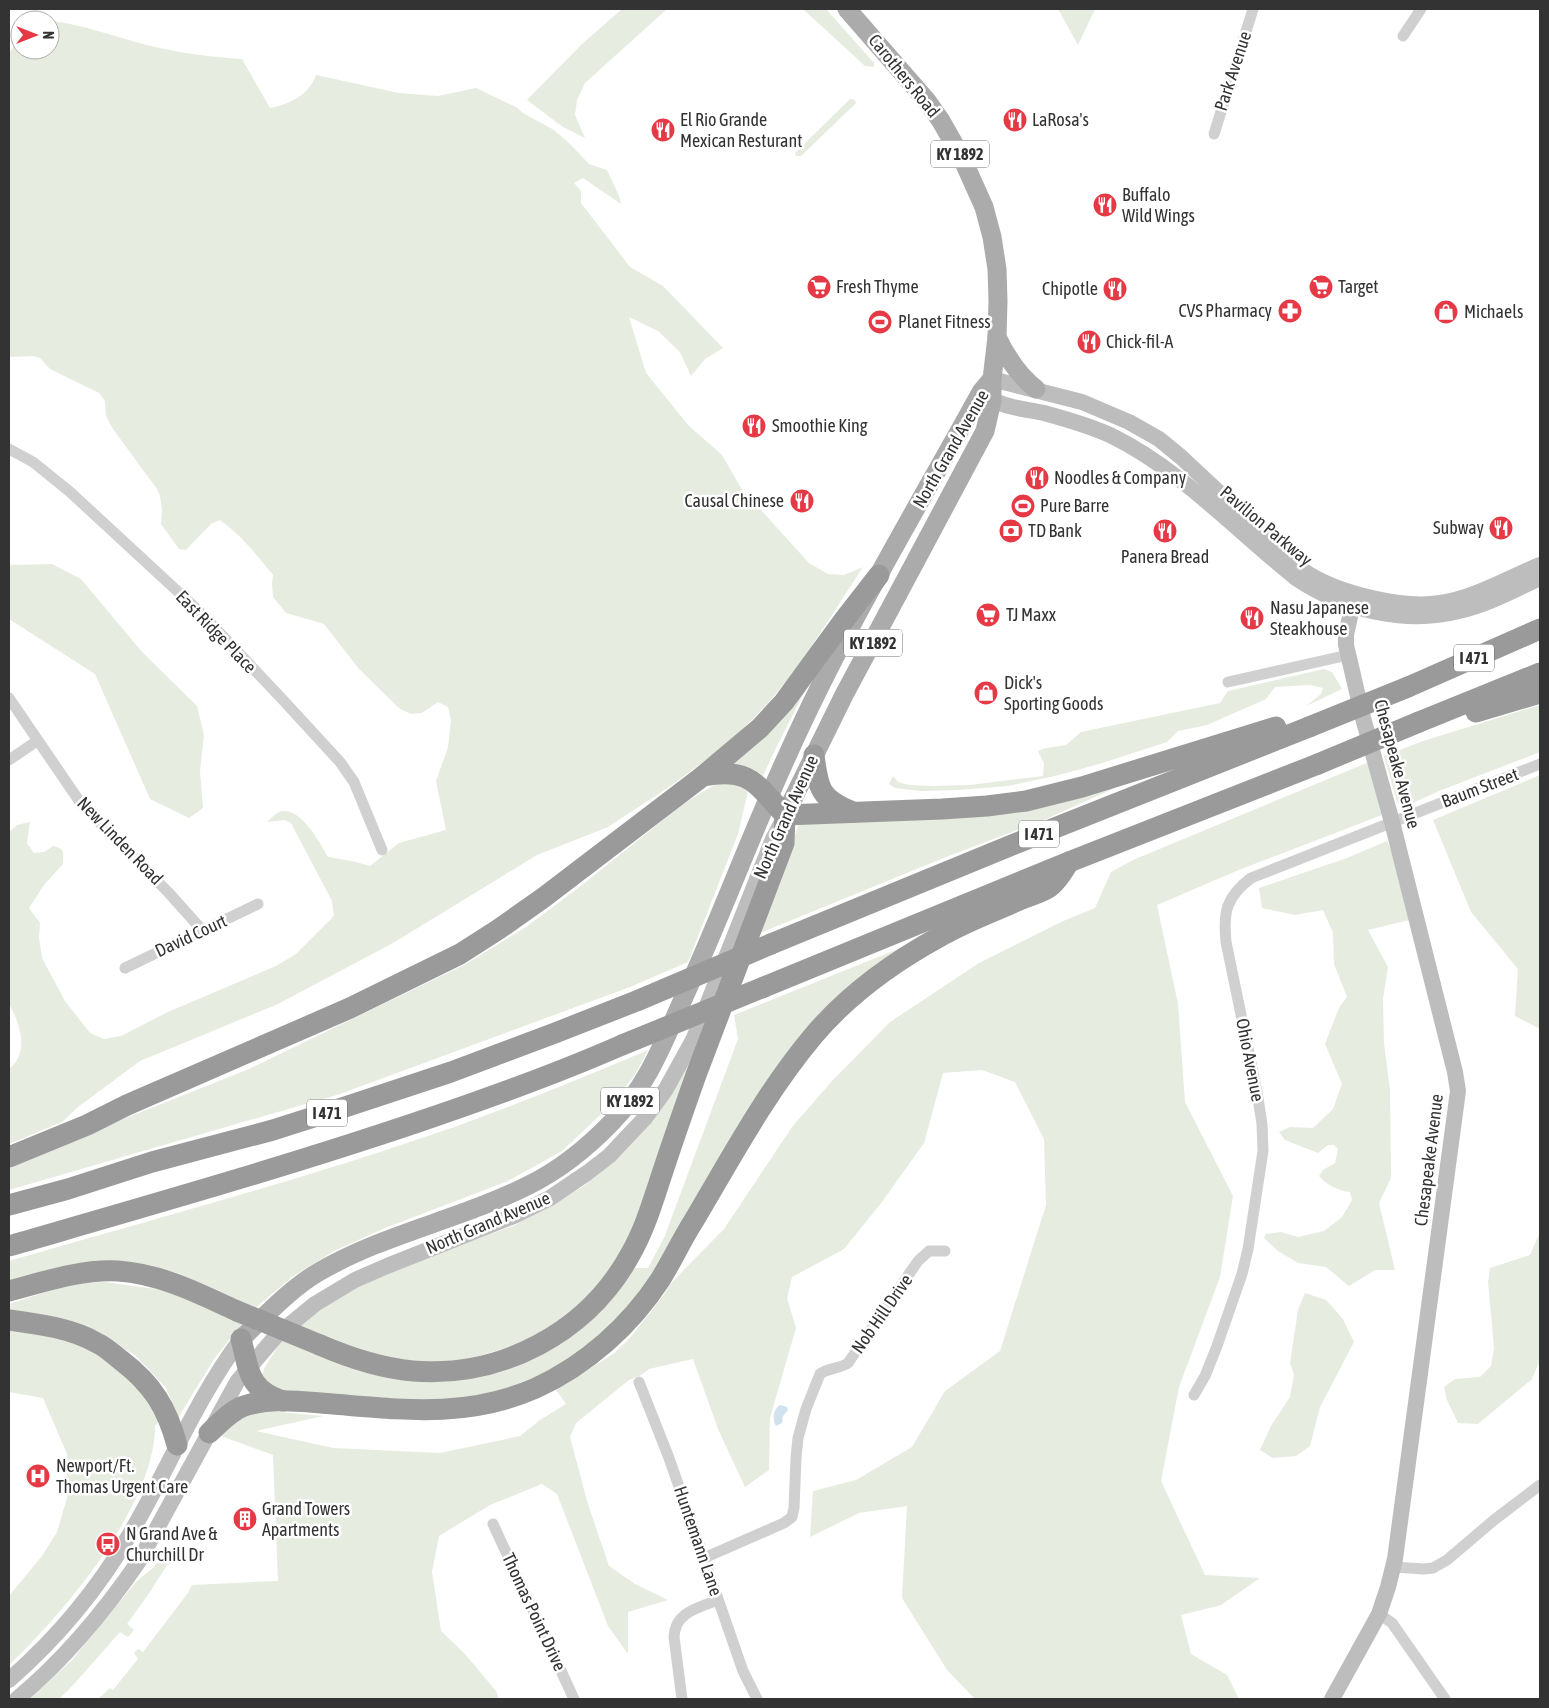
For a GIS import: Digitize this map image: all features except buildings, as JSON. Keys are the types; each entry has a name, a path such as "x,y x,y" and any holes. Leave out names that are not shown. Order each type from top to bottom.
{"highway":[{"path":"9,1157 86,1125 350,1008 460,954 499,929 543,898 703,776 760,728 784,702 879,575"},
{"name":"I 471","path":"9,1205 68,1189 152,1162 273,1130 451,1072 555,1033 1012,845 1408,687 1540,629"},
{"name":"I 471","path":"9,1246 330,1152 514,1089 1069,862 1318,764 1540,673"},
{"path":"1449,710 1477,712 1540,693"},
{"path":"785,815 988,806 1026,801 1082,787 1286,724 1309,727"},
{"path":"814,755 816,777 821,790 829,801 855,813"},
{"path":"9,1291 78,1274 117,1271 161,1278 345,1356 393,1368 439,1372 485,1366 520,1354 558,1334 608,1288 631,1254 648,1214 701,1063 784,844 785,815 754,780 744,775 719,773 703,776"},
{"path":"241,1339 248,1367 258,1388 270,1398 283,1401 428,1410 475,1407 506,1399 563,1375 598,1350 641,1307 660,1280 768,1096 816,1033 846,1003 880,975 941,936 1051,886 1069,862"},
{"path":"9,1320 37,1323 98,1342 136,1372 153,1390 168,1414 177,1446"},
{"path":"209,1433 234,1411 242,1407 283,1401"}],"main road":[{"name":"Carothers Road","path":"847,9 927,101 949,133 984,207 992,237 997,269 998,302 997,338 989,391"},
{"path":"997,338 1017,371 1026,382 1036,389"},
{"name":"Pavilion Parkway","path":"989,391 1036,389 1102,409 1158,439 1181,457 1297,566 1353,600 1380,613 1408,616 1452,613 1486,602 1540,578"},
{"name":"Pavilion Parkway","path":"989,391 1004,406 1046,414 1094,429 1128,444 1163,465 1296,578 1332,599 1438,604 1463,598 1540,565"},
{"name":"North Grand Avenue","path":"9,1680 71,1617 107,1571 130,1534 205,1394 229,1354 241,1339 273,1308 315,1274 371,1245 492,1202 529,1185 564,1164 590,1143 630,1102 661,1052 709,942 768,797 816,695 879,575 989,391"},
{"name":"North Grand Avenue","path":"17,1699 78,1641 102,1613 126,1580 139,1561 238,1382 248,1367 276,1336 298,1317 335,1291 387,1266 470,1234 550,1198 587,1173 614,1150 645,1118 682,1062 694,1038 773,839 814,755 985,431 989,391"},
{"name":"Chesapeake Avenue","path":"1332,1699 1379,1614 1393,1567 1454,1130 1458,1085 1348,655 1346,636 1353,600"}],"street":[{"name":"Park Avenue","path":"1214,134 1253,9"},
{"path":"1403,36 1421,9"},
{"name":"East Ridge Place","path":"9,449 33,462 75,497 200,612 340,762 354,782 382,850"},
{"path":"1228,682 1348,655"},
{"name":"New Linden Road","path":"9,698 88,813 168,892 203,931"},
{"path":"9,760 37,741"},
{"name":"Baum Street","path":"1392,822 1540,764"},
{"name":"Ohio Avenue","path":"1194,1394 1205,1376 1217,1346 1242,1274 1248,1249 1264,1148 1257,1092 1226,942 1224,922 1228,905 1239,886 1251,878 1392,822"},
{"name":"David Court","path":"125,968 258,904"},
{"name":"Nob Hill Drive","path":"704,1558 784,1523 792,1517 798,1438 806,1409 820,1374 824,1371 841,1368 848,1363 918,1261 929,1251 945,1251"},
{"name":"Huntemann Lane","path":"638,1382 669,1458 743,1670 757,1699"},
{"path":"1393,1567 1434,1568 1448,1560 1494,1520 1540,1485"},
{"name":"Thomas Point Drive","path":"493,1524 574,1699"},
{"path":"682,1699 674,1628 683,1615 718,1600"},
{"path":"1379,1614 1392,1623 1445,1699"}],"shaded area":[{"path":"622,9 667,9 585,83 577,100 575,115 585,138 563,127 527,100 581,45"},
{"path":"803,9 826,9 874,63 874,67 865,66"},
{"path":"1058,9 1095,9 1078,45"},
{"path":"60,23 170,50 242,59 270,108 298,98 309,88 316,75 399,93 438,96 476,88 516,107 523,113 554,130 589,164 607,170 621,204 583,178 574,183 581,191 581,203 630,267 663,286 723,348 705,359 691,376 680,352 658,331 629,317 646,373 689,426 722,455 741,488 809,563 828,574 844,575 863,567 802,661 771,700 731,741 672,785 608,827 537,855 393,943 278,1004 140,1061 78,1107 62,1122 9,1144 9,1069 19,1055 21,1038 17,1020 9,1004 9,832 17,825 30,822 27,843 34,853 44,852 53,846 62,850 63,864 44,885 29,908 40,923 39,938 42,958 65,1001 90,1033 104,1039 121,1036 168,1012 276,966 296,954 334,916 332,901 291,823 285,820 267,822 277,813 281,811 290,812 304,821 328,857 370,866 399,843 446,830 436,781 448,747 451,720 448,707 438,702 422,713 411,714 400,709 359,669 324,624 286,613 273,597 273,575 242,539 220,520 211,524 186,550 179,549 161,524 162,510 157,489 113,429 106,416 105,401 99,393 50,369 40,358 33,356 9,357 10,52 10,60 60,60"},
{"path":"850,99 855,100 856,103 801,156 796,156 795,153"},
{"path":"52,564 81,579 142,652 197,706 204,735 200,771 203,808 189,818 150,799 95,674 9,619 9,565"},
{"path":"1324,669 1332,672 1342,689 1306,706 1321,694 1323,688 1310,685 1275,687 1266,699 1207,725 1178,731 1167,742 1055,776 1008,786 958,790 920,791 895,788 889,784 893,776 898,782 909,785 933,786 970,785 1043,776 1044,763 1038,751 1066,745 1081,732 1220,703 1228,691"},
{"path":"807,687 762,778 721,766"},
{"path":"1540,705 1540,752 1439,791 1404,807 1397,802 1384,756 1423,741"},
{"path":"1369,762 1382,815 1241,869 1157,905 1178,1004 1185,1102 1233,1196 1220,1277 1179,1387 1161,1481 1205,1575 1260,1578 1221,1605 1181,1615 1191,1654 1227,1675 1239,1699 975,1699 947,1670 902,1598 907,1506 859,1513 810,1537 813,1491 856,1480 912,1447 945,1391 1000,1351 1046,1205 1044,1139 1015,1082 982,1070 943,1073 924,1143 882,1202 844,1249 792,1277 787,1298 796,1328 770,1418 769,1470 745,1487 718,1429 693,1359 649,1369 629,1380 576,1423 570,1437 587,1501 609,1566 635,1584 668,1600 628,1612 628,1654 608,1626 557,1494 542,1484 490,1505 439,1536 432,1572 441,1631 465,1654 496,1691 499,1699 98,1699 110,1688 113,1690 138,1659 134,1653 138,1649 143,1652 192,1585 278,1581 273,1455 221,1436 225,1429 256,1410 323,1416 256,1431 333,1448 440,1453 520,1436 540,1420 566,1404 556,1390 613,1354 630,1338 672,1282 724,1229 792,1127 832,1081 890,1022 979,963 1061,922 1095,908 1111,872 1133,860"},
{"path":"1540,775 1540,1029 1515,1016 1518,969 1471,912 1433,820"},
{"path":"719,782 749,787 738,834 688,962 630,987 340,1094 9,1190 9,1167 249,1069 466,964 526,927 683,804"},
{"path":"1112,783 1113,789 1046,819 946,857 758,934 799,824"},
{"path":"1387,841 1391,849 1409,920 1368,930 1388,967 1383,999 1384,1043 1390,1090 1391,1178 1379,1203 1395,1270 1375,1270 1349,1286 1326,1267 1298,1263 1278,1251 1264,1238 1266,1234 1281,1232 1298,1237 1324,1231 1342,1217 1352,1200 1350,1192 1333,1187 1319,1176 1323,1170 1335,1163 1338,1149 1334,1145 1328,1145 1318,1153 1285,1140 1279,1132 1290,1127 1313,1128 1333,1109 1342,1084 1325,1044 1339,1008 1347,997 1334,964 1333,933 1323,910 1295,915 1262,908 1259,888 1347,858"},
{"path":"918,941 839,1002 612,1331 537,1380 447,1404 277,1392 261,1377 283,1338 342,1362 502,1368 633,1268 648,1268 664,1238 738,1039 734,1015"},
{"path":"703,1041 621,1257 575,1311 529,1341 455,1363 375,1358 295,1328 306,1318 383,1273 513,1226 584,1186 620,1156 653,1121"},
{"path":"648,1050 634,1076 615,1101 562,1151 508,1181 385,1228 334,1251 292,1277 254,1309 218,1290 177,1273 140,1264 9,1284 9,1261 368,1156 506,1108"},
{"path":"1540,1232 1540,1360 1532,1379 1478,1424 1458,1423 1447,1400 1444,1387 1455,1379 1480,1377 1491,1366 1494,1348 1488,1282 1490,1268 1530,1255"},
{"path":"105,1282 163,1290 244,1321 214,1359 178,1418 166,1388 135,1355 84,1326 9,1311 9,1304 74,1283"},
{"path":"1305,1293 1326,1300 1343,1319 1354,1342 1320,1407 1310,1446 1296,1456 1273,1458 1260,1450 1271,1426 1290,1397 1294,1375 1290,1363 1298,1310"},
{"path":"9,1327 54,1334 111,1359 163,1417 155,1426 151,1457 140,1489 123,1523 103,1556 55,1617 9,1665 9,1596 42,1556 57,1532 67,1498 67,1454 43,1398 9,1392"},
{"path":"165,1551 172,1557 127,1624 134,1630 128,1637 120,1632 59,1699 30,1699 72,1660 136,1582 154,1567"}],"water":[{"path":"780,1405 787,1407 788,1410 783,1416 782,1423 776,1426 774,1414"}],"place":[{"name":"LaRosa's","path":"1015,120"},
{"name":"El Rio Grande Mexican Resturant","path":"663,130"},
{"name":"Buffalo Wild Wings","path":"1105,205"},
{"name":"Fresh Thyme","path":"819,287"},
{"name":"Target","path":"1321,287"},
{"name":"Chipotle","path":"1115,289"},
{"name":"CVS Pharmacy","path":"1290,311"},
{"name":"Michaels","path":"1446,312"},
{"name":"Planet Fitness","path":"880,322"},
{"name":"Chick-fil-A","path":"1089,342"},
{"name":"Smoothie King","path":"754,426"},
{"name":"Noodles & Company","path":"1037,478"},
{"name":"Causal Chinese","path":"802,501"},
{"name":"Pure Barre","path":"1023,506"},
{"name":"Subway","path":"1501,528"},
{"name":"TD Bank","path":"1011,531"},
{"name":"Panera Bread","path":"1165,531"},
{"name":"TJ Maxx","path":"988,615"},
{"name":"Nasu Japanese Steakhouse","path":"1252,618"},
{"name":"Dick's Sporting Goods","path":"986,693"},
{"name":"Newport/Ft. Thomas Urgent Care","path":"38,1476"},
{"name":"Grand Towers Apartments","path":"245,1519"},
{"name":"N Grand Ave & Churchill Dr","path":"108,1544"}]}
